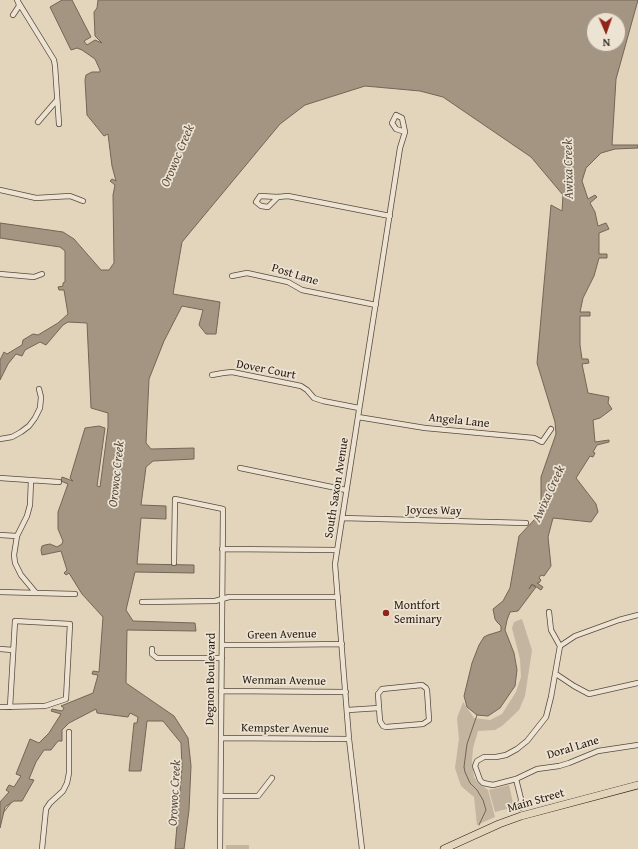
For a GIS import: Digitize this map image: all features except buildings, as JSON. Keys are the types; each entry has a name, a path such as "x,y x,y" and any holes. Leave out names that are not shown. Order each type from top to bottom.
{"main road":[{"name":"Main Street","path":"444,849 499,824 522,816 638,785"}],"street":[{"path":"13,16 19,6 19,0"},
{"path":"19,0 56,66 59,124"},
{"path":"38,122 57,100"},
{"name":"South Saxon Avenue","path":"362,849 350,739 335,564 400,148 406,132"},
{"path":"0,190 36,198 70,196 83,201"},
{"path":"278,197 288,196 390,216"},
{"name":"Post Lane","path":"232,276 246,273 284,281 302,290 376,305"},
{"path":"0,274 34,277 42,274"},
{"name":"Dover Court","path":"212,375 223,372 232,372 301,386 314,398 359,408"},
{"path":"0,439 12,437 29,426 40,408 41,397 39,389"},
{"name":"Angela Lane","path":"358,417 425,428 534,438 542,442 551,429"},
{"path":"240,468 346,490"},
{"path":"0,478 59,482"},
{"path":"31,480 32,493 28,516 17,536 14,547 15,563 21,575 36,593"},
{"name":"Degnon Boulevard","path":"174,563 175,499 223,509 220,849"},
{"name":"Joyces Way","path":"342,518 526,523"},
{"path":"0,535 17,536"},
{"path":"222,549 337,550"},
{"path":"0,592 75,594"},
{"path":"142,602 215,601 229,597 338,597"},
{"path":"549,612 551,630 560,646 556,674 589,694 638,683"},
{"path":"560,646 575,636 619,620 638,615"},
{"path":"0,707 10,707 45,706 66,700 70,624 15,621 10,707"},
{"name":"Green Avenue","path":"222,645 266,646 342,644"},
{"path":"0,649 13,650"},
{"path":"152,649 152,654 157,658 222,658"},
{"name":"Doral Lane","path":"556,674 550,706 546,717 527,741 512,752 496,757 482,758 476,763 475,766 478,775 483,783 493,785 516,779 537,769 559,766 598,750 638,745"},
{"path":"422,685 427,690 429,720 423,724 386,727 383,726 380,721 378,708 378,694 382,689 422,685"},
{"name":"Wenman Avenue","path":"221,691 346,692"},
{"path":"348,710 378,708"},
{"path":"42,849 46,809 50,803 63,791 67,783 69,773 69,732"},
{"name":"Kempster Avenue","path":"221,738 350,739"},
{"path":"220,796 258,796 272,778"},
{"path":"516,779 521,799 520,808"}],"shaded area":[{"path":"522,619 532,650 525,696 519,710 502,726 495,730 478,731 473,748 472,761 474,777 477,782 488,790 495,817 477,825 474,797 461,786 455,768 459,739 457,718 463,702 474,718 490,720 502,714 516,692 521,677 520,659 512,628 514,622"},
{"path":"509,785 514,807 495,812 489,790"},
{"path":"226,845 249,845 249,849 226,849"}],"water":[{"name":"Orowoc Creek","path":"62,0 72,0 91,37 84,41 87,45 95,40 102,43 95,36 94,12 97,8 98,0 638,0 626,43 626,12 586,12 586,52 624,52 616,79 612,145 638,145 638,148 615,149 601,153 586,168 582,181 588,199 595,195 597,197 590,203 595,212 598,226 606,223 609,229 599,233 599,254 607,254 607,258 599,258 594,276 583,298 580,312 590,312 590,316 580,316 580,345 582,359 588,359 589,363 582,364 588,393 609,397 608,403 612,409 600,418 593,420 595,442 609,440 609,442 597,445 593,452 595,453 593,457 590,456 576,478 596,504 598,512 591,522 553,518 548,537 551,566 544,576 541,575 539,578 541,580 537,583 543,587 541,590 532,584 529,589 532,585 536,587 518,611 510,612 507,620 505,630 514,653 517,670 515,686 500,708 488,716 477,715 467,707 464,696 472,663 479,645 484,637 501,631 501,626 495,619 493,609 503,601 510,588 519,536 536,518 541,502 541,477 556,434 555,422 537,363 551,205 562,211 563,195 531,157 443,97 420,91 365,86 305,105 280,124 182,242 173,294 220,302 216,334 206,334 199,325 203,310 182,306 164,341 149,379 146,443 151,449 194,448 194,459 153,461 146,467 141,505 166,506 166,519 141,518 137,564 194,565 194,573 135,572 126,610 133,621 195,623 196,631 127,630 126,683 174,716 188,738 191,766 189,810 184,849 175,849 182,767 181,743 163,721 147,721 141,771 129,771 134,723 137,723 138,717 130,713 128,717 97,713 96,709 69,723 62,730 62,741 58,741 51,750 44,750 36,762 29,779 34,780 22,801 14,801 5,807 0,828 0,802 9,792 6,790 9,785 14,787 21,776 16,774 30,739 39,743 49,733 61,714 51,711 52,709 62,711 64,708 61,706 93,693 98,675 92,674 93,671 99,672 103,617 82,594 69,573 66,575 64,573 67,570 61,551 42,555 41,550 42,546 45,545 50,544 57,547 62,544 63,541 58,529 58,512 68,484 61,481 62,477 73,481 70,478 85,428 99,426 105,428 97,486 100,487 108,427 108,413 91,408 87,323 68,322 63,325 46,345 40,342 25,350 22,356 16,354 8,364 0,380 0,360 4,352 7,354 22,345 23,340 33,334 38,335 58,323 68,314 64,290 59,290 58,287 63,286 63,283 65,282 65,251 60,247 0,238 0,223 63,232 74,239 101,270 109,270 114,263 113,195 115,185 110,181 112,179 116,181 112,166 108,134 104,136 87,115 86,75 92,72 100,72 100,70 95,59 82,50 77,48 71,50 50,7"}],"waterway":[{"name":"Awixa Creek","path":"477,715 467,744 464,767 470,783 477,790 483,800 486,810 479,825"},
{"path":"3,813 11,803"}],"place":[{"name":"Montfort Seminary","path":"386,613"}]}
